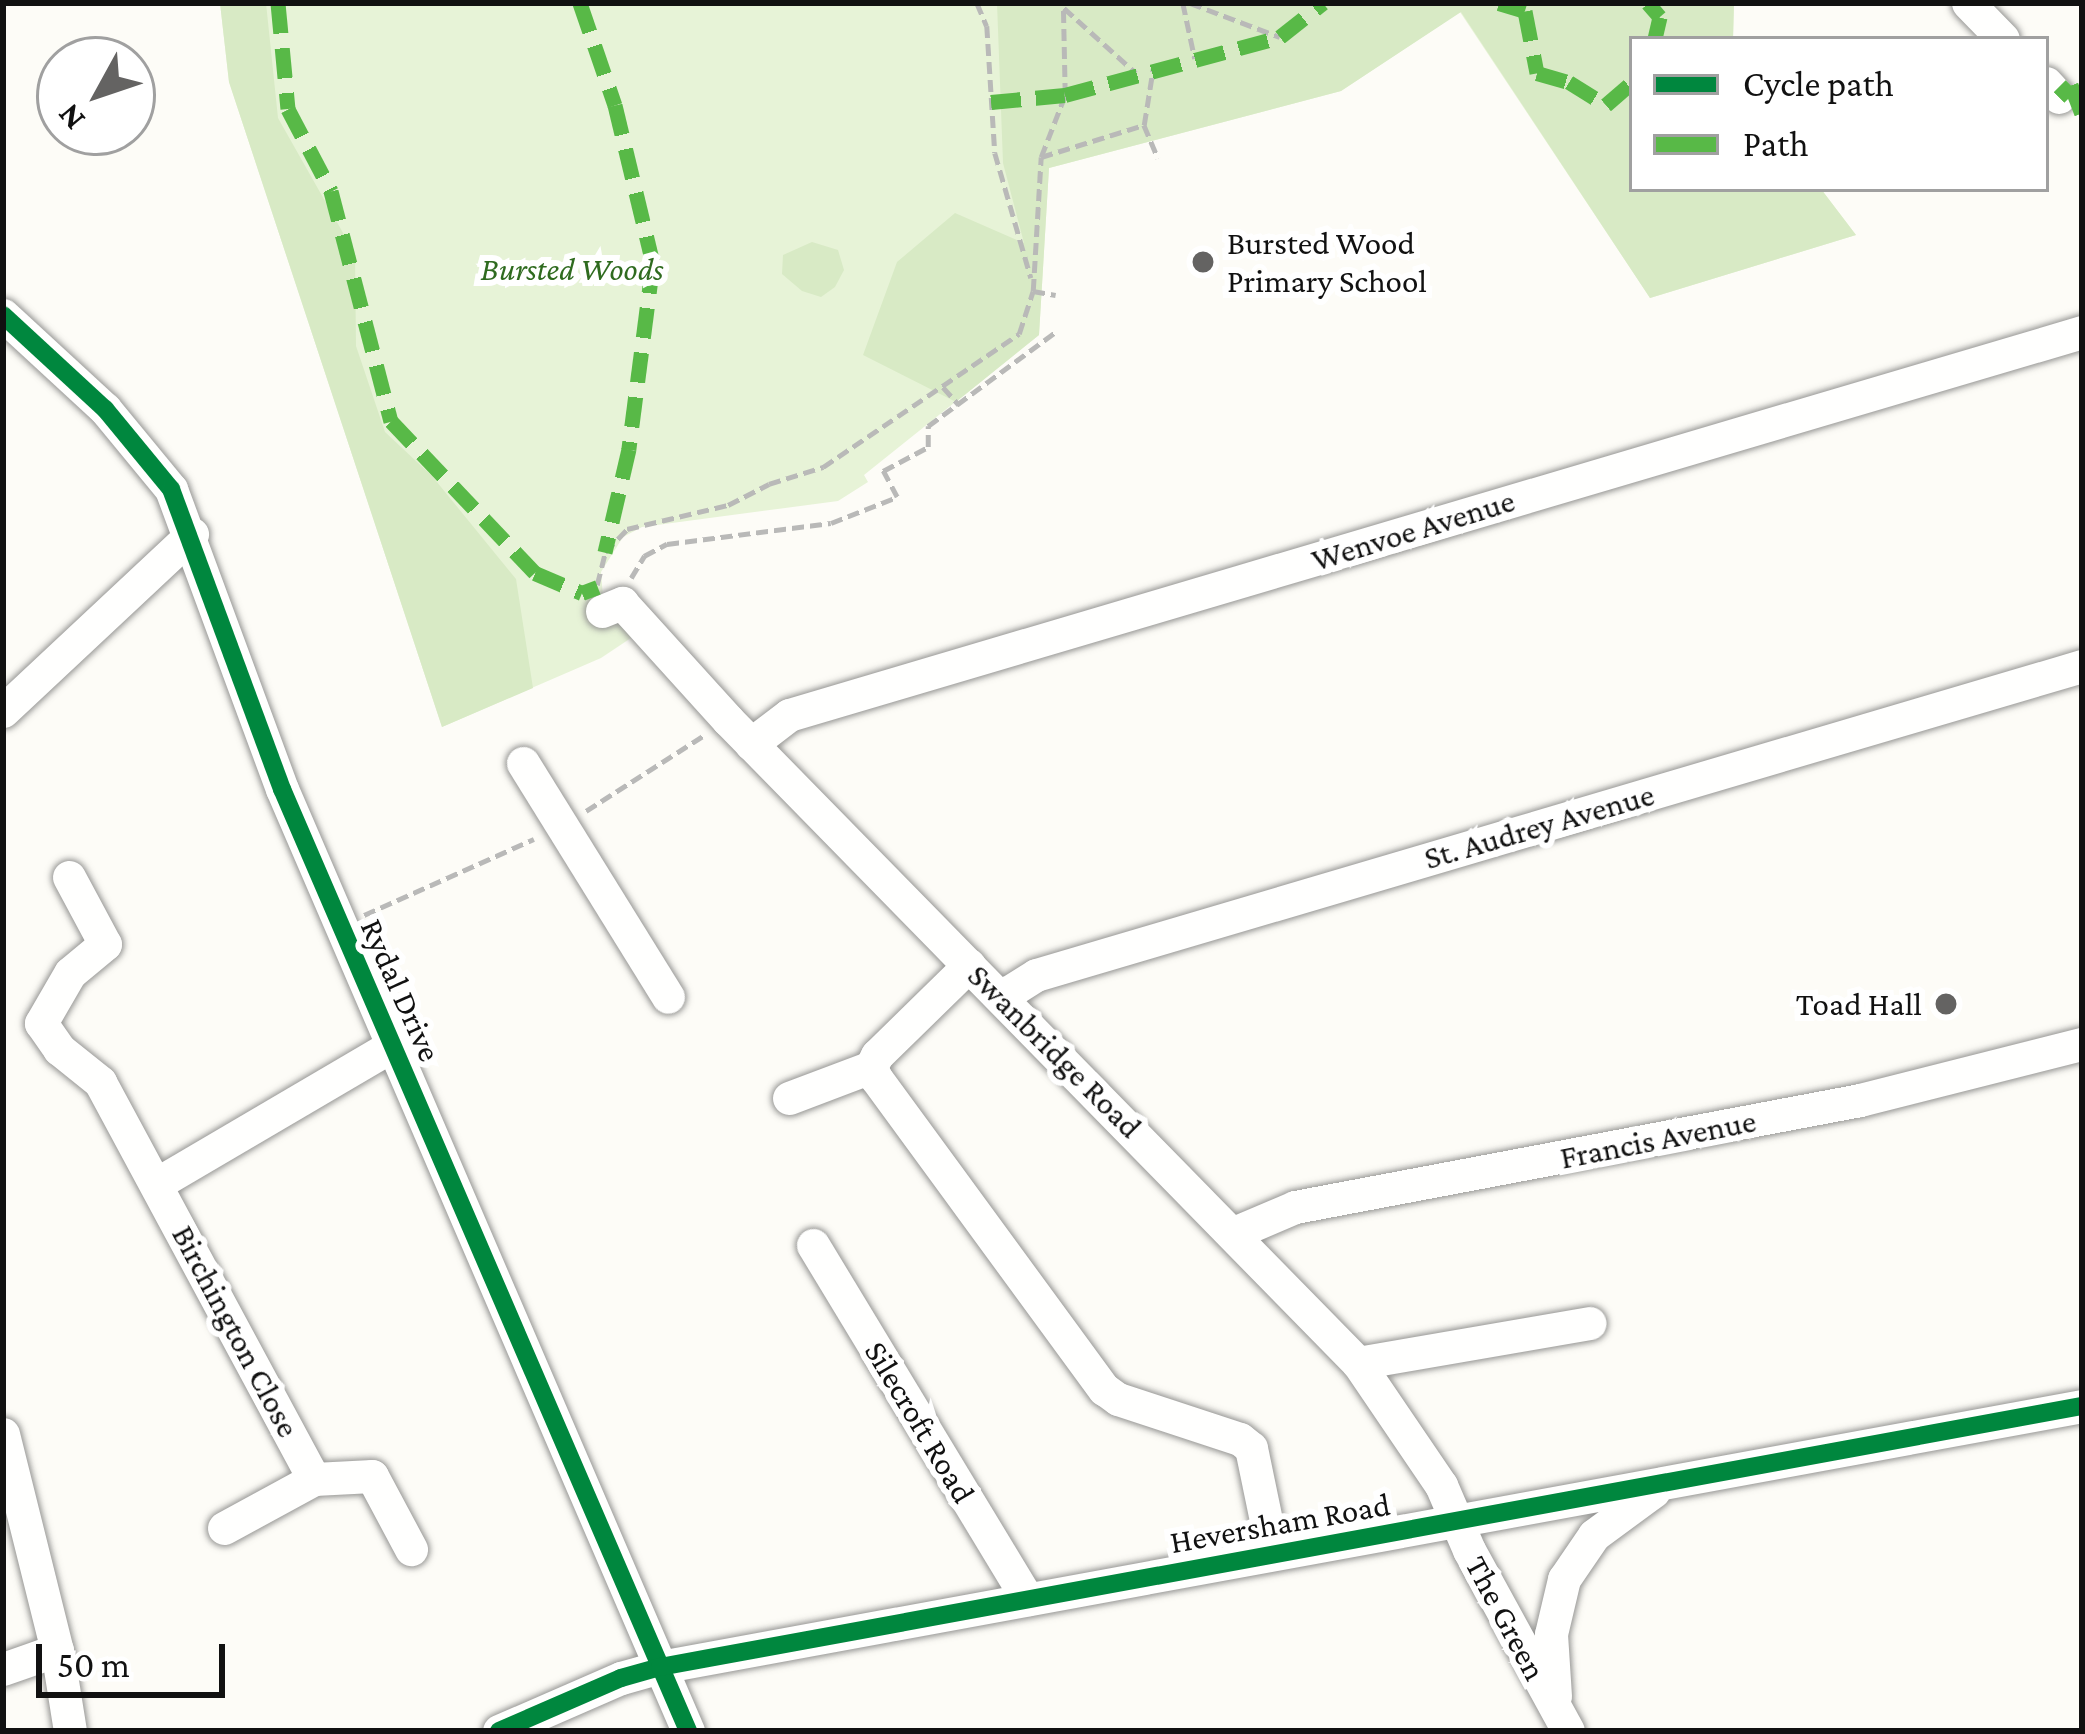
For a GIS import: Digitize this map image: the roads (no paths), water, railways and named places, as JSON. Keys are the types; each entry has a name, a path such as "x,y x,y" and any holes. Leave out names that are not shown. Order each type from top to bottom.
{"street":[{"path":"1968,3 2000,36"},
{"name":"Rydal Drive","path":"3,315 105,409 171,489 192,534 282,789 688,1731"},
{"name":"Wenvoe Avenue","path":"740,732 2082,332"},
{"path":"3,710 192,534"},
{"name":"Swanbridge Road","path":"616,603 1358,1363 1442,1485 1458,1522"},
{"name":"St. Audrey Avenue","path":"1001,997 1036,975 2082,666"},
{"path":"523,763 668,997"},
{"name":"Birchington Close","path":"69,878 104,944 70,973 41,1023 59,1048 100,1082 314,1479"},
{"path":"789,1098 871,1067 877,1054 969,965"},
{"name":"Francis Avenue","path":"1234,1232 1295,1207 1860,1100 2082,1044"},
{"path":"158,1183 393,1045"},
{"path":"871,1067 1104,1389 1118,1400 1240,1439 1251,1448 1273,1554"},
{"name":"Silecroft Road","path":"813,1245 1027,1599"},
{"path":"1358,1363 1591,1323"},
{"name":"Heversham Road","path":"499,1731 621,1678 661,1667 2082,1406"},
{"path":"3,1435 57,1650 70,1731"},
{"path":"224,1528 314,1479 372,1476 411,1549"},
{"name":"The Green","path":"1563,1722 1551,1634 1564,1579 1578,1555 1613,1517 1672,1481"},
{"name":"The Green","path":"1458,1522 1563,1722"},
{"path":"3,1669 57,1650"}],"place":[{"name":"Bursted Wood Primary School","path":"1203,262"},
{"name":"Toad Hall","path":"1946,1004"}],"park label":[{"name":"Bursted Woods","path":"572,269"}]}
